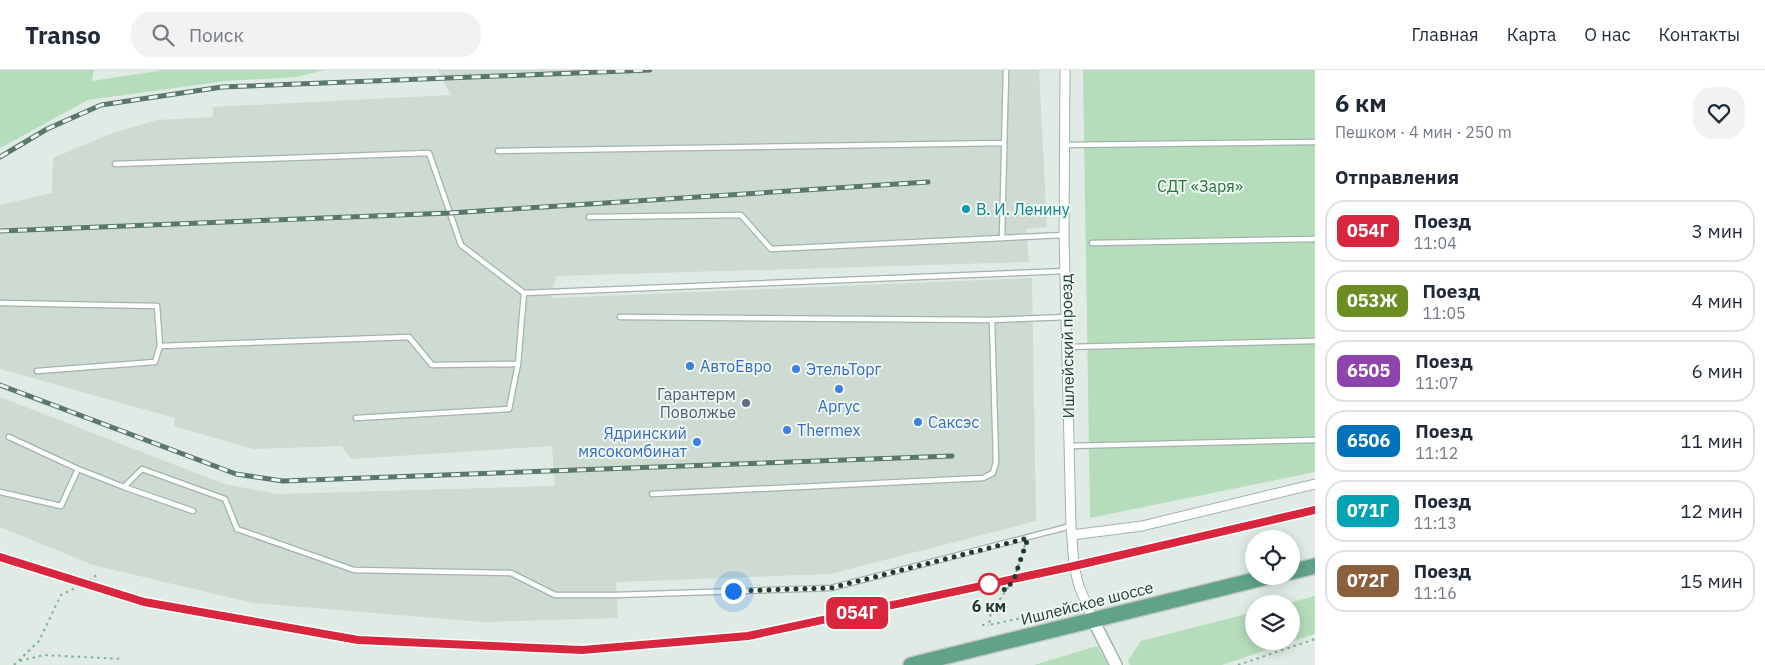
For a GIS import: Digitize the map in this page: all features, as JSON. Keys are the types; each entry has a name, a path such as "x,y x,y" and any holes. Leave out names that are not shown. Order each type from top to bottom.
{"main road":[{"path":"1300,570 1315,566"},
{"name":"Ишлейское шоссе","path":"911,665 1245,582"}],"street":[{"name":"Ишлейский проезд","path":"1065,70 1064,235 1072,531 1074,566 1093,620"},
{"path":"1072,531 1142,526 1315,484"},
{"path":"1093,620 1116,665"}],"lane":[{"path":"1002,238 1006,70"},
{"path":"1064,145 1315,142"},
{"path":"498,151 1004,143"},
{"path":"115,164 429,153 461,245 524,293 1065,271"},
{"path":"589,217 741,215 772,249 1064,235"},
{"path":"1092,242 1315,239"},
{"path":"356,418 509,409 518,364 524,293"},
{"path":"0,303 157,306 160,346 155,362 37,371"},
{"path":"620,317 992,320 1066,317"},
{"path":"652,494 983,478 993,473 996,462 992,320"},
{"path":"160,346 409,337 432,365 518,364"},
{"path":"1066,347 1315,341"},
{"path":"10,437 78,469 193,511"},
{"path":"1069,446 1315,440"},
{"path":"0,492 61,506 78,469"},
{"path":"124,487 142,469 149,471 225,499 237,529 354,570 511,573 555,595 616,595 831,588 1028,538 1072,531"}],"path":[{"path":"990,625 991,612 1014,579 1028,538"},
{"path":"14,665 39,641 61,595 98,574"},
{"path":"982,625 990,625 1059,610"},
{"path":"1238,665 1315,639"},
{"path":"20,661 44,655 122,659"}],"shaded area":[{"path":"438,70 1039,70 1047,227 1026,229 1029,262 556,276 551,298 1032,278 1036,521 830,574 616,582 618,618 482,622 253,603 93,565 0,527 0,397 224,484 277,494 555,486 552,446 351,459 342,446 253,449 174,426 175,418 0,369 0,205 52,193 53,158 113,133 157,120 213,117 213,107 451,95"}],"green space":[{"path":"0,70 94,70 92,81 164,70 324,70 297,77 225,81 88,100 0,148"},
{"name":"СДТ «Заря»","path":"1083,70 1315,70 1315,472 1090,518"},
{"path":"1315,596 1315,634 1300,639 1300,600"},
{"path":"1245,614 1245,650 1267,650 1222,665 1130,665 1128,661 1141,641"},
{"path":"1097,646 1108,665 1034,665"}],"railway":[{"path":"0,157 47,129 101,105 222,87 650,70"},
{"path":"0,231 450,213 928,182"},
{"path":"0,385 236,474 283,481 952,456"},
{"path":"0,557 144,602 358,640 581,650 748,636 1074,566 1315,510"}],"train":[{"name":"054Г","path":"0,557 144,602 358,640 582,650 748,636 1074,566 1315,510"}],"place":[{"name":"В. И. Ленину","path":"966,209"},
{"name":"АвтоЕвро","path":"690,366"},
{"name":"ЭтельТорг","path":"796,369"},
{"name":"Аргус","path":"839,389"},
{"name":"Гарантерм Поволжье","path":"746,403"},
{"name":"Саксэс","path":"918,422"},
{"name":"Thermex","path":"787,430"},
{"name":"Ядринский мясокомбинат","path":"697,442"},
{"name":"6 км","path":"989,584"}],"route":[{"path":"733,591 831,588 1028,538 1014,579 1006,590 989,584"}]}
